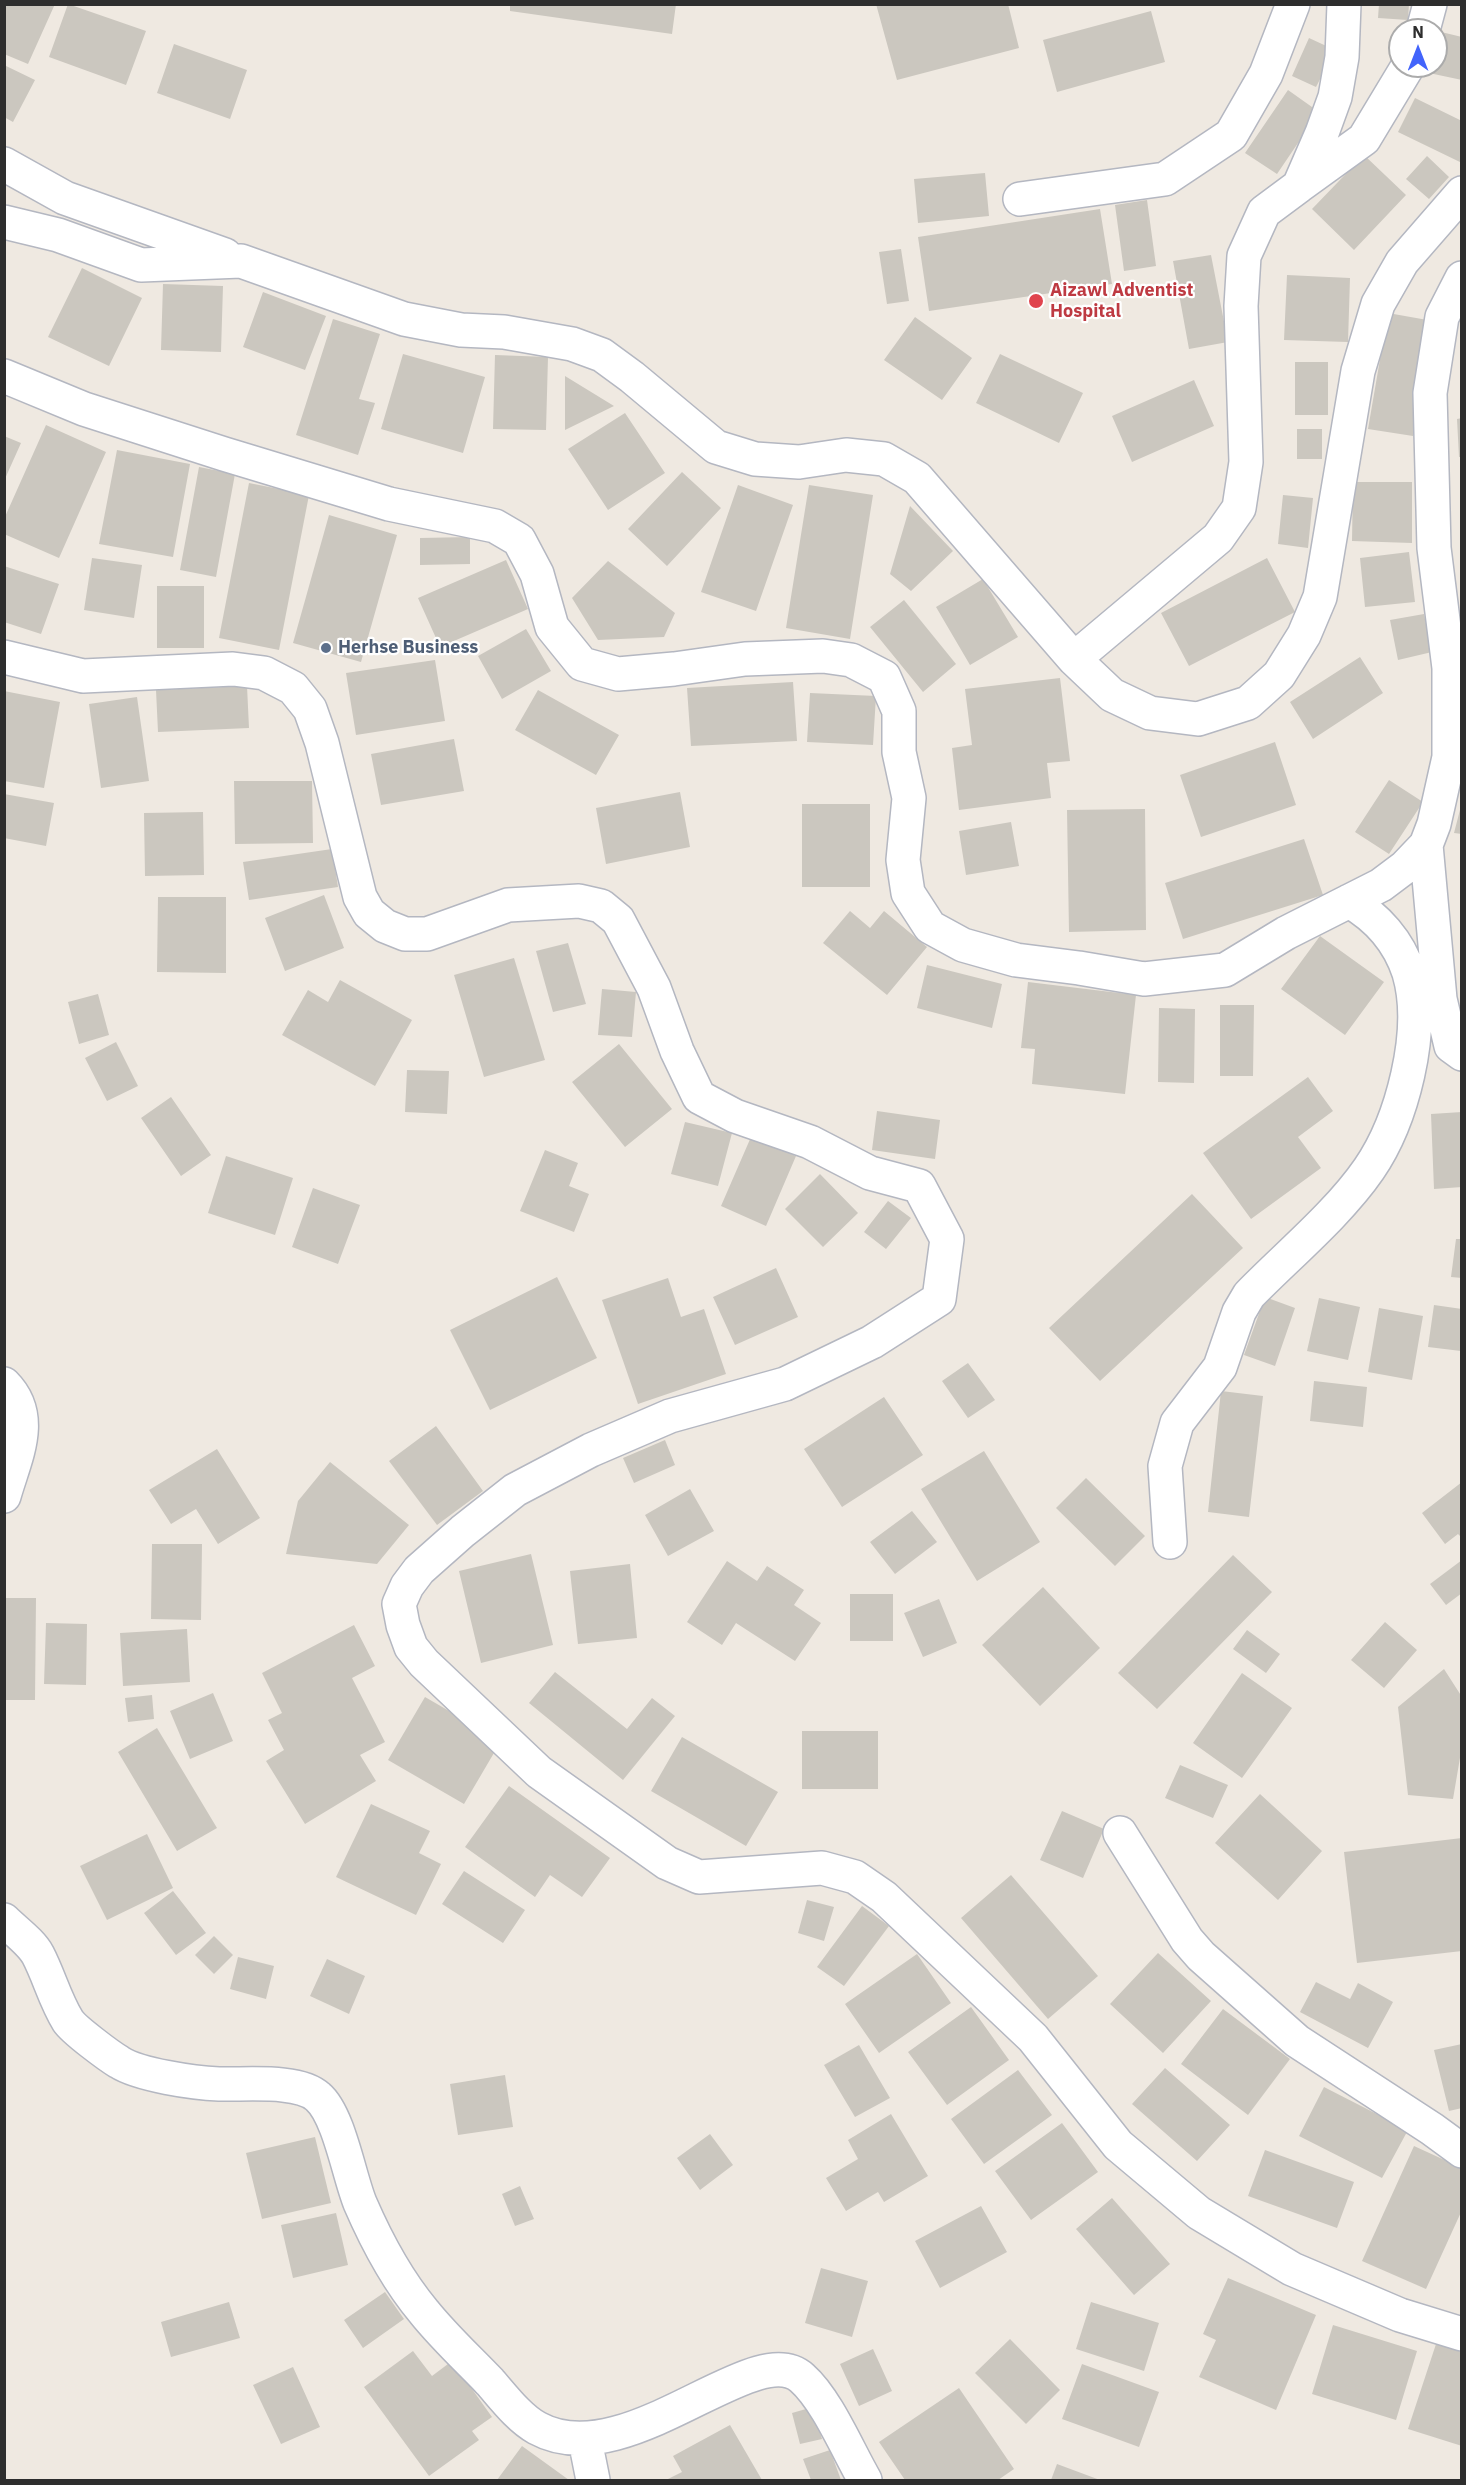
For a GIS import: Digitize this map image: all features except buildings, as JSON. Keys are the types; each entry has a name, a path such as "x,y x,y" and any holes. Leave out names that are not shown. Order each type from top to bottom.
{"street":[{"path":"1020,199 1165,179 1231,135 1266,74 1293,4"},
{"path":"1299,186 1335,97 1342,57 1344,4"},
{"path":"1074,659 1218,538 1239,508 1246,462 1241,306 1244,256 1264,212 1364,139 1401,78"},
{"path":"4,164 65,198 404,319 462,330 504,332 572,344 602,355 716,447 755,459 799,462 846,455 884,459 917,478 1074,659 1112,695 1150,713 1198,719 1248,703 1279,675 1305,635 1320,597 1358,371 1378,304 1402,262 1461,193"},
{"path":"4,222 58,235 141,265 241,261"},
{"path":"4,375 84,409 224,454 390,504 495,526 519,540 537,574 552,627 582,664 618,674 745,659 823,656 850,660 884,677 899,711 898,752 909,798 903,860 908,893 930,927 963,945 1016,960 1143,979 1225,970 1286,933 1381,885 1405,867 1426,845 1434,824 1449,757 1449,668 1434,548 1430,393 1442,318 1461,278"},
{"path":"4,657 83,676 233,669 264,673 293,688 310,709 322,743 360,897 369,913 385,926 405,934 427,934 508,905 579,901 601,906 618,920 654,988 677,1051 699,1097 735,1116 810,1142 870,1173 919,1186 946,1239 939,1299 872,1342 785,1384 670,1416 591,1450 515,1490 419,1570 407,1586 399,1604 411,1647 424,1663 539,1772 667,1863 699,1877 822,1868 855,1877 884,1897 1033,2038 1118,2145 1199,2212 1293,2269 1400,2315 1461,2334"},
{"path":"1426,845 1440,999 1451,1046 1461,1054"},
{"path":"1170,1542 1165,1466 1177,1423 1220,1367 1239,1312 1249,1295 1336,1208 1368,1170 1388,1137 1406,1087 1413,1039 1414,1004 1409,973 1391,938 1377,921 1349,901"},
{"path":"4,1384 15,1395 23,1420 20,1442 4,1496"},
{"path":"1119,1833 1187,1940 1201,1956 1297,2041 1432,2129 1461,2151"},
{"path":"4,1920 36,1952 69,2023 121,2064 156,2074 214,2084 300,2087 318,2097 330,2114 366,2214 387,2256 423,2311 518,2413 536,2428 560,2437 585,2440 617,2434 642,2425 755,2372 779,2369 800,2375 817,2393 865,2481"},
{"path":"585,2440 593,2481"}],"place":[{"name":"Aizawl Adventist Hospital","path":"1036,301"},
{"name":"Herhse Business","path":"326,648"}]}
